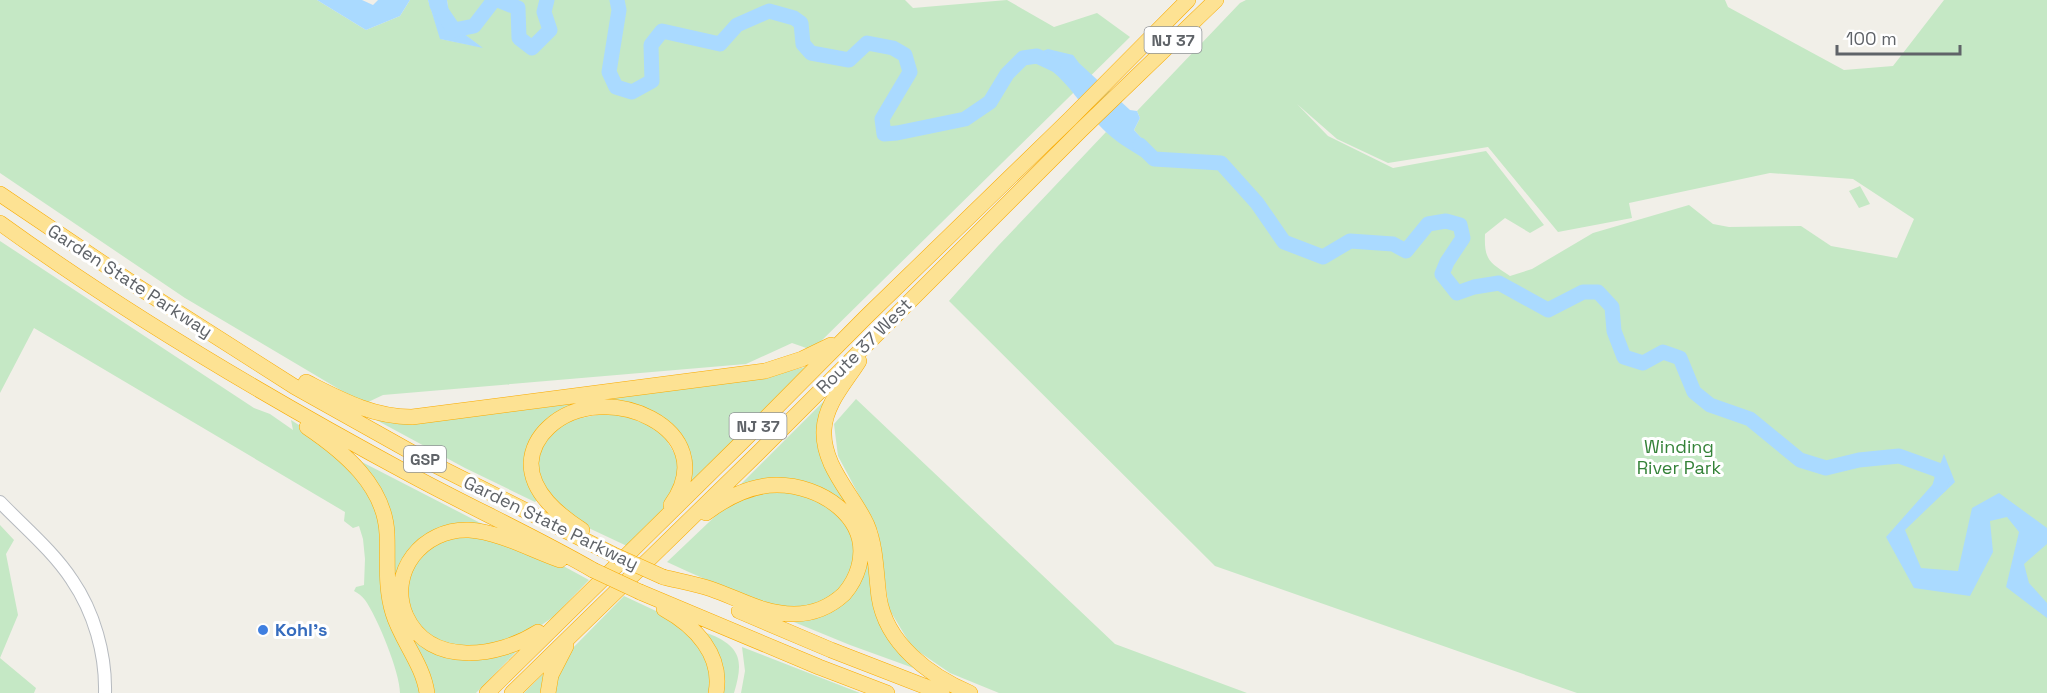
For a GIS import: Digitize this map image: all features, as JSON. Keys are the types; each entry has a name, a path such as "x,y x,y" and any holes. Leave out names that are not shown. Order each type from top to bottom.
{"highway":[{"name":"Route 37 West","path":"512,693 880,330 1076,124 1120,69 1188,0"},
{"name":"Route 37 West","path":"487,693 866,317 1076,124 1131,81 1216,0"},
{"name":"Garden State Parkway","path":"0,194 135,285 295,387 420,457 612,554 767,624 942,693"},
{"name":"Garden State Parkway","path":"0,223 111,299 228,373 411,475 640,592 887,693"},
{"path":"243,353 369,411 384,415 412,417 765,371 824,350 841,339 866,317"},
{"path":"880,330 831,404 824,423 825,447 831,463 869,529 880,605 891,630 916,659 943,679 970,693"},
{"path":"228,373 330,444 363,476 374,492 384,513 389,594 393,613 422,674 427,693"},
{"path":"612,554 562,516 544,498 536,483 531,468 534,447 546,430 563,416 591,407 620,408 657,422 673,435 682,450 684,461 681,487 673,502 648,534"},
{"path":"663,577 711,589 760,609 796,614 815,611 835,601 849,587 860,562 860,543 853,524 845,512 825,497 796,487 771,486 747,491 683,526"},
{"path":"566,615 523,641 506,648 477,654 452,651 430,642 413,627 402,600 403,575 411,557 425,542 437,535 461,530 477,531 593,570"},
{"path":"640,592 653,603 682,620 703,641 712,655 716,668 716,693"},
{"path":"548,693 553,671 574,632"}],"street":[{"path":"0,502 73,580 99,639 104,667 105,693"}],"green space":[{"path":"0,0 317,0 366,30 400,16 410,0 428,0 441,39 481,47 450,24 447,0 905,0 913,8 1007,0 1054,27 1097,13 1130,37 812,350 792,343 746,364 383,395 364,404 185,298 0,173"},
{"name":"Winding River Park","path":"1246,0 1725,0 1728,7 1844,70 1893,66 1944,0 2047,0 2047,693 1577,693 1215,566 949,301 1106,132 1150,161 1158,157 1134,130 1140,118 1137,111 1240,3","holes":["1297,104 1337,139 1388,163 1488,147 1558,232 1632,218 1629,203 1770,173 1853,179 1914,219 1897,258 1831,246 1801,226 1729,227 1713,224 1689,205 1593,233 1532,269 1510,276 1489,260 1485,234 1505,218 1530,233 1544,225 1486,151 1393,168 1328,136"]},
{"path":"1860,186 1870,204 1859,208 1849,191"},
{"path":"0,241 254,408 270,414 293,430 291,420 305,429 351,467 377,506 423,693 400,693 396,672 381,631 365,600 354,591 356,587 364,585 363,539 359,526 353,528 344,521 345,512 34,328 0,393"},
{"path":"805,367 806,369 686,489 688,456 630,405 539,429 537,500 535,502 465,468 367,415 766,377"},
{"path":"832,393 820,424 863,525 876,604 919,670 789,620 830,610 865,556 826,492 737,488"},
{"path":"856,399 1115,644 1247,693 999,693 950,673 912,647 889,609 878,531 838,456 834,424"},
{"path":"613,412 660,429 681,465 665,507 627,546 578,523 542,485 537,464 541,445 565,421"},
{"path":"360,461 494,530 439,530 397,587 424,642 518,650 476,693 431,693 397,611 392,530"},
{"path":"776,490 803,495 823,502 836,511 844,522 854,551 853,567 847,580 837,591 810,605 794,608 777,607 733,591 667,562 728,504"},
{"path":"0,525 14,540 6,554 18,615 0,658"},
{"path":"449,537 483,537 554,561 589,580 553,617 533,631 511,642 459,647 427,635 411,615 406,584 417,557"},
{"path":"624,596 681,625 709,660 712,693 553,693 563,658"},
{"path":"707,633 727,643 737,656 739,672 734,693 722,693 718,654"},
{"path":"742,647 860,693 741,693 745,671"},
{"path":"0,658 36,688 34,693 0,693"},
{"path":"548,669 544,693 524,693"}],"water":[{"path":"317,0 362,0 373,5 378,0 410,0 400,16 366,30"},
{"path":"428,0 447,0 451,24 483,48 440,39"},
{"path":"1048,49 1073,55 1130,110 1137,111 1140,118 1134,130 1159,157 1150,162 1107,133 1067,85 1038,62 1037,53"},
{"path":"1944,454 1955,482 1905,530 1921,568 1958,571 1972,508 1999,493 2047,528 2047,544 2024,564 2029,583 2047,603 2047,618 2006,587 2019,532 2007,517 1990,521 1993,552 1970,596 1914,588 1886,537 1933,484"}],"waterway":[{"path":"436,0 454,30 474,26 494,0"},
{"path":"498,0 518,8 519,38 532,48 550,30 544,12 547,0"},
{"path":"617,0 619,10 609,72 616,87 632,92 652,81 651,45 662,31 720,44 737,25 769,11 794,18 801,23 803,44 811,53 849,60 867,43 893,48 905,55 910,72 882,119 884,134 965,119 990,102 1007,74 1023,58 1037,56 1054,64"},
{"path":"1140,145 1154,159 1221,163 1257,203 1284,242 1323,257 1350,241 1393,244 1406,251 1428,224 1446,221 1460,225 1463,238 1442,274 1457,293 1474,287 1499,283 1548,310 1583,292 1598,292 1612,307 1614,331 1624,357 1643,363 1663,352 1680,358 1694,392 1710,405 1750,419 1800,460 1826,468 1859,460 1899,456 1938,470 1943,476 1940,486"}],"place":[{"name":"Kohl's","path":"263,630"}]}
